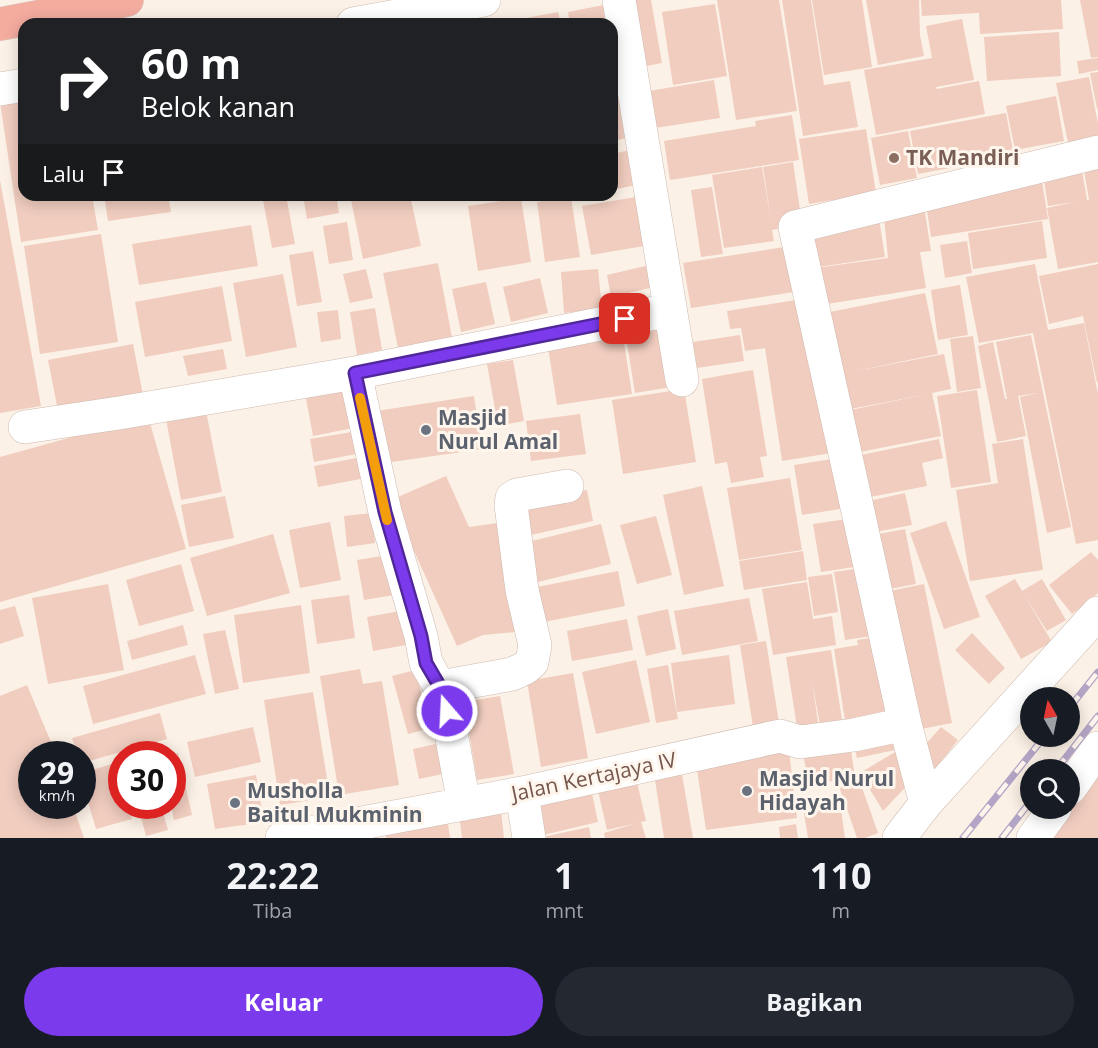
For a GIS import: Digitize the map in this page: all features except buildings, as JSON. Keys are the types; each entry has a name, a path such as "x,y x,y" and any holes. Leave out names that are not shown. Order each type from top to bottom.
{"highway":[{"path":"32,18 127,0"},
{"path":"0,24 18,21"}],"street":[{"path":"386,18 484,0"},
{"path":"619,0 682,380"},
{"path":"0,89 18,86"},
{"path":"926,803 905,724 795,227 1098,152"},
{"path":"25,427 355,373 670,310"},
{"path":"355,373 385,512 421,636 426,663 440,687 450,724 464,804"},
{"path":"440,687 512,674 532,662 534,645 522,590 512,498 517,495 567,486"},
{"path":"899,838 926,803 1098,613"},
{"name":"Jalan Kertajaya IV","path":"282,838 522,793 780,736 800,742 854,735 905,724"},
{"path":"1080,774 1098,748"},
{"path":"522,793 529,838"},
{"path":"1034,838 1047,819"}],"railway":[{"path":"1080,694 1098,672"},
{"path":"1065,759 1098,716"},
{"path":"963,838 1036,747"},
{"path":"1002,838 1020,815"}],"slow traffic":[{"path":"360,398 387,520"}],"place":[{"name":"TK Mandiri","path":"894,158"},
{"name":"Masjid Nurul Amal","path":"426,430"},
{"name":"Masjid Nurul Hidayah","path":"747,791"},
{"name":"Musholla Baitul Mukminin","path":"235,803"}],"route":[{"path":"447,711 440,687 426,663 421,636 385,512 355,373 625,319"}]}
